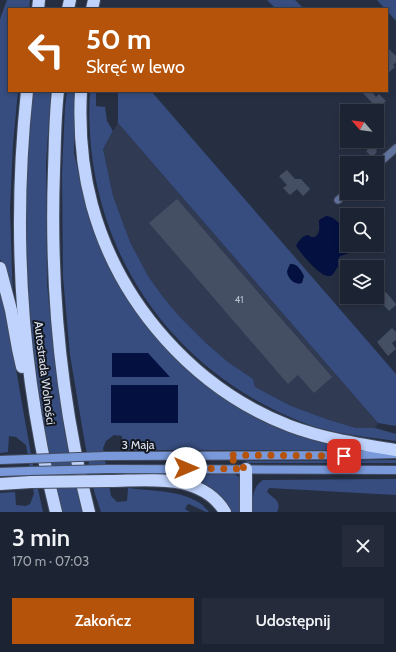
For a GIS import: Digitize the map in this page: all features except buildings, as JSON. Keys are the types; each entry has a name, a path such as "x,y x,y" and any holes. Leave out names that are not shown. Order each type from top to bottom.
{"highway":[{"name":"Autostrada Wolności","path":"27,92 20,167 20,257 26,345 35,416 45,470 56,512"},
{"name":"Autostrada Wolności","path":"58,92 56,107 53,203 54,287 61,368 72,433 89,512"},
{"path":"81,92 80,113 82,148 86,181 94,212 108,250 124,282 140,307 160,333 182,356 206,377 236,398 260,412 290,426 328,438 396,450"},
{"path":"0,268 35,416"},
{"path":"246,469 246,512"},
{"path":"0,484 30,476 108,475 155,480 186,484 204,491 215,499 225,512"}],"main road":[{"name":"3 Maja","path":"0,460 105,456 297,456 396,454"},
{"path":"228,455 237,464 246,469"},
{"name":"3 Maja","path":"108,475 246,469 396,470"},
{"path":"0,472 30,476"}],"street":[{"path":"384,159 396,148"}],"shaded area":[{"path":"7,0 30,0 29,8 8,8 8,92 18,92 13,144 10,209 13,300 0,259 0,19"},
{"path":"267,0 295,0 303,8 275,8"},
{"path":"377,0 396,0 396,21 388,12 388,8 384,8"},
{"path":"33,92 51,92 46,162 47,283 54,357 65,434 82,512 61,512 44,429 30,326 25,200"},
{"path":"67,92 75,92 74,153 89,219 113,275 132,306 166,349 191,374 211,389 263,422 301,436 358,450 122,450 122,436 114,435 106,441 103,448 111,496 117,502 127,501 128,488 174,493 192,499 201,504 209,512 189,504 185,509 190,512 101,512 94,491 70,355 63,277 62,173"},
{"path":"90,92 96,92 96,106 105,107 107,121 113,131 103,149 113,196 130,242 148,276 163,297 179,316 207,344 228,362 253,379 255,387 291,406 356,428 375,428 396,434 396,441 351,435 317,427 307,424 257,401 212,371 174,335 142,294 118,248 100,199 91,146"},
{"path":"118,92 152,92 396,374 396,426 378,423 118,123"},
{"path":"118,123 378,423 375,428 356,428 329,420 291,406 255,387 253,379 228,362 207,344 179,316 148,276 130,242 113,196 103,149"},
{"path":"329,216 340,224 340,252 350,252 340,256 338,266 334,273 330,276 326,276 316,269 296,246 304,236 308,235 315,237 317,235 319,220"},
{"path":"290,264 297,266 302,271 304,276 302,283 299,284 292,281 288,276 287,271"},
{"path":"0,285 43,512 0,512 0,493 15,492 16,505 26,506 30,504 34,494 26,445 16,437 9,436 8,452 0,453"},
{"path":"112,353 148,353 170,377 112,377"},
{"path":"111,385 178,385 178,423 111,423"},
{"path":"396,460 396,463 245,462 247,461"},
{"path":"234,474 239,477 239,512 230,512 203,485 188,478 168,475"},
{"path":"396,479 396,495 269,488 267,492 279,505 277,512 253,512 253,498 255,490 259,483 263,480"}],"route":[{"path":"186,468 246,469 237,464 228,455 344,456"}]}
